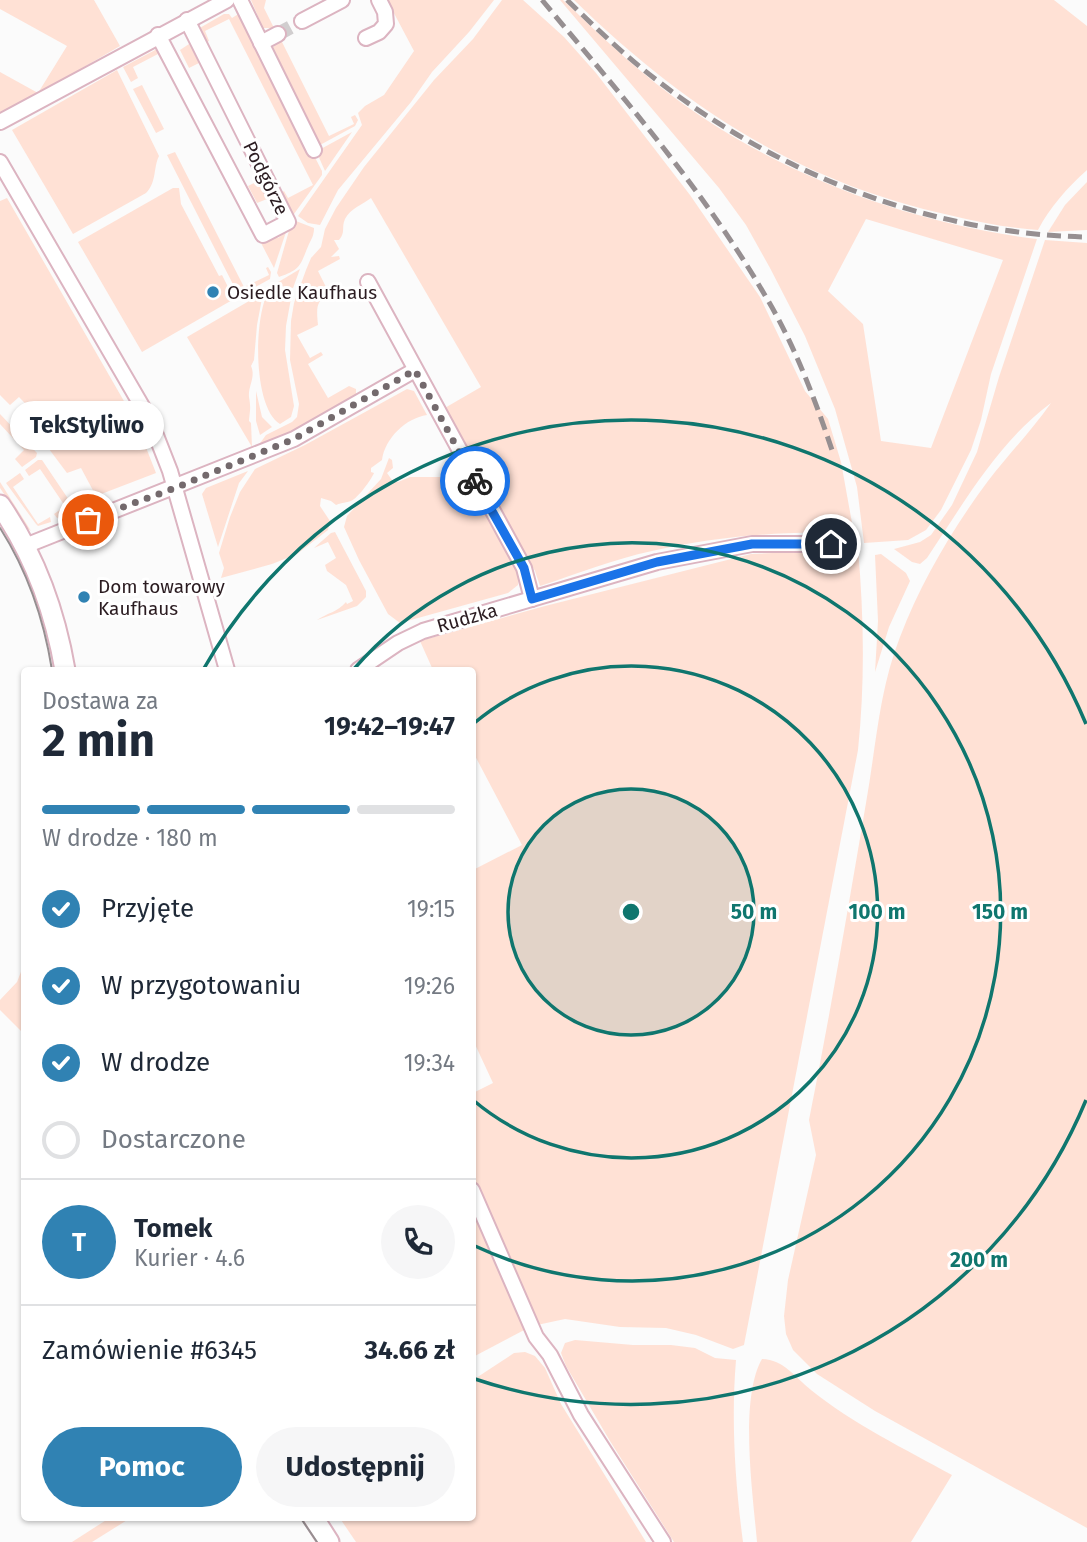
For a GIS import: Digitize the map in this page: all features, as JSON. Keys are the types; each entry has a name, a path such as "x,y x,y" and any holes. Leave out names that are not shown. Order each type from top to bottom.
{"street":[{"path":"0,122 227,0"},
{"path":"240,0 314,150"},
{"path":"302,21 342,0"},
{"path":"366,38 379,32 386,23 385,12 379,0"},
{"name":"Podgórze","path":"159,35 264,235 288,222 187,20"},
{"path":"261,43 278,34"},
{"path":"0,162 142,404 175,488 226,667"},
{"path":"368,282 524,568 532,599"},
{"path":"25,546 302,435 415,370"},
{"path":"0,505 25,546 55,625 64,667"},
{"name":"Rudzka","path":"363,667 408,637 445,623 657,562 752,544 831,544"},
{"path":"476,1198 536,1337 550,1355 581,1415 663,1542"},
{"path":"316,1521 329,1542"}],"shaded area":[{"path":"0,0 94,0 120,46 0,116 0,72 38,93 67,46 0,9"},
{"path":"251,0 266,0 264,8 274,28 263,28"},
{"path":"387,0 494,0 432,72 411,102 338,190 320,225 308,223 298,216 362,125 358,113 384,95 414,51"},
{"path":"502,0 523,0 564,37 596,73 690,195 760,297 805,391 828,419 841,462 854,534 753,535 702,541 624,558 540,586 535,571 443,409 481,387 371,198 347,215 341,237 334,240 339,249 331,257 339,256 340,259 318,271 327,289 318,306 318,325 297,335 310,358 321,352 323,355 308,364 328,398 349,386 356,389 356,398 291,433 258,446 266,435 297,417 299,404 290,360 294,303 311,258 321,247 325,229 336,208 364,167 434,80 473,39"},
{"path":"560,0 671,95 754,149 845,191 892,207 940,221 1037,239 991,374 971,450 941,510 926,530 908,540 864,543 857,487 835,409 805,336 770,268 746,225 719,188","holes":["866,219 1003,260 931,448 881,441 863,324 828,291"]},
{"path":"574,0 1054,0 1087,26 1087,170 1059,198 1038,230 982,222 894,201 842,182 746,135 657,74"},
{"path":"240,13 322,171 322,175 294,214 290,214 278,195 284,191 288,198 313,185 229,19 205,31 209,41 205,43 198,29 224,14 229,14 232,18"},
{"path":"281,40 329,136 354,124 351,117 355,115 358,120 355,126 320,145 273,47"},
{"path":"189,44 199,63 189,68 180,50"},
{"path":"157,49 162,58 158,54 133,67 138,78 131,82 123,67"},
{"path":"117,70 159,156 153,180 146,193 73,234 12,130"},
{"path":"142,85 164,129 156,133 133,89"},
{"path":"352,132 325,171 317,153 319,150"},
{"path":"175,152 244,287 269,275 266,268 268,267 271,272 270,279 239,296 167,155"},
{"path":"258,181 267,199 257,203 248,186"},
{"path":"1087,182 1087,230 1048,232 1065,205"},
{"path":"173,188 179,188 181,204 234,299 142,352 78,242"},
{"path":"7,198 136,422 156,473 96,496 81,468 67,473 40,437 49,428 19,397 10,405 0,395 0,201"},
{"path":"296,221 314,228 313,235 299,265 279,277 277,273 290,227"},
{"path":"286,232 274,268 261,243 274,234 278,238"},
{"path":"1045,240 1087,243 1087,1528 875,1411 817,1374 793,1350 786,1334 784,1316 788,1280 816,1155 809,1120 846,922 887,677 900,637 918,596 950,537 988,481 1051,403 1014,436 998,455 927,558 920,564 912,562 894,549 920,542 931,535 952,505 977,452"},
{"path":"300,269 293,288 274,285 275,284"},
{"path":"271,287 292,293 285,350 294,406 291,417 280,424 271,414 264,399 258,358 261,316"},
{"path":"263,293 249,393 252,447 187,337"},
{"path":"407,389 414,391 427,415 412,420 398,430 387,444 382,460 371,468 374,473 370,480 354,499 336,505 321,498 320,506 330,521 328,530 297,554 221,578 224,568 219,553 230,517 240,492 255,469"},
{"path":"256,391 262,417 272,427 260,435 256,421"},
{"path":"0,414 37,453 36,457 22,467 15,459 24,450 0,424"},
{"path":"389,458 393,468 387,473 392,480 398,482 410,477 463,477 520,574 518,585 508,593 400,623 388,614 344,527 347,516 381,479"},
{"path":"42,460 75,509 73,513 57,518 54,514 65,506 40,469 29,476 25,470"},
{"path":"248,471 239,483 218,547 202,494 206,488"},
{"path":"20,473 24,479 13,487 38,524 50,517 51,522 38,526 6,483"},
{"path":"0,482 31,531 0,488"},
{"path":"335,532 366,591 366,597 357,606 317,620 346,602 347,604 353,601 346,585 327,571 325,565 336,558 328,542 314,548"},
{"path":"858,549 863,650 858,750 744,1345 733,1349 696,1335 666,1328 620,1327 565,1319 537,1325 476,1182 476,1092 493,1083 476,1046 476,868 522,845 476,758 476,667 432,667 420,641 751,554"},
{"path":"881,554 906,573 910,581 889,627 875,672 878,621 875,555"},
{"path":"21,972 21,1031 0,1010 0,1000 17,982"},
{"path":"476,1212 528,1328 476,1355"},
{"path":"575,1340 671,1345 695,1348 715,1358 736,1360 735,1451 743,1542 674,1542 566,1366 561,1353 565,1343"},
{"path":"525,1352 535,1356 545,1368 561,1404 646,1542 356,1542 342,1521 476,1521 476,1378 514,1353"},
{"path":"762,1359 777,1362 844,1414 952,1475 911,1542 757,1542 749,1422 755,1376"},
{"path":"105,1521 126,1521 92,1542 72,1542"}],"tunnel":[{"path":"278,34 302,21"}],"tram line":[{"path":"0,528 34,597 51,667"},
{"path":"303,1521 317,1542"}],"railway":[{"path":"542,0 689,181 742,257 795,354 833,453"},
{"path":"567,0 654,78 752,143 804,170 914,211 1029,233 1087,237"}],"way so far":[{"path":"88,520 294,439 415,370 475,481"}],"place":[{"name":"Osiedle Kaufhaus","path":"213,292"},
{"name":"TekStyliwo","path":"88,520"},
{"name":"Dom towarowy Kaufhaus","path":"84,597"}],"route":[{"path":"475,481 524,568 532,599 657,562 752,544 831,544"}]}
